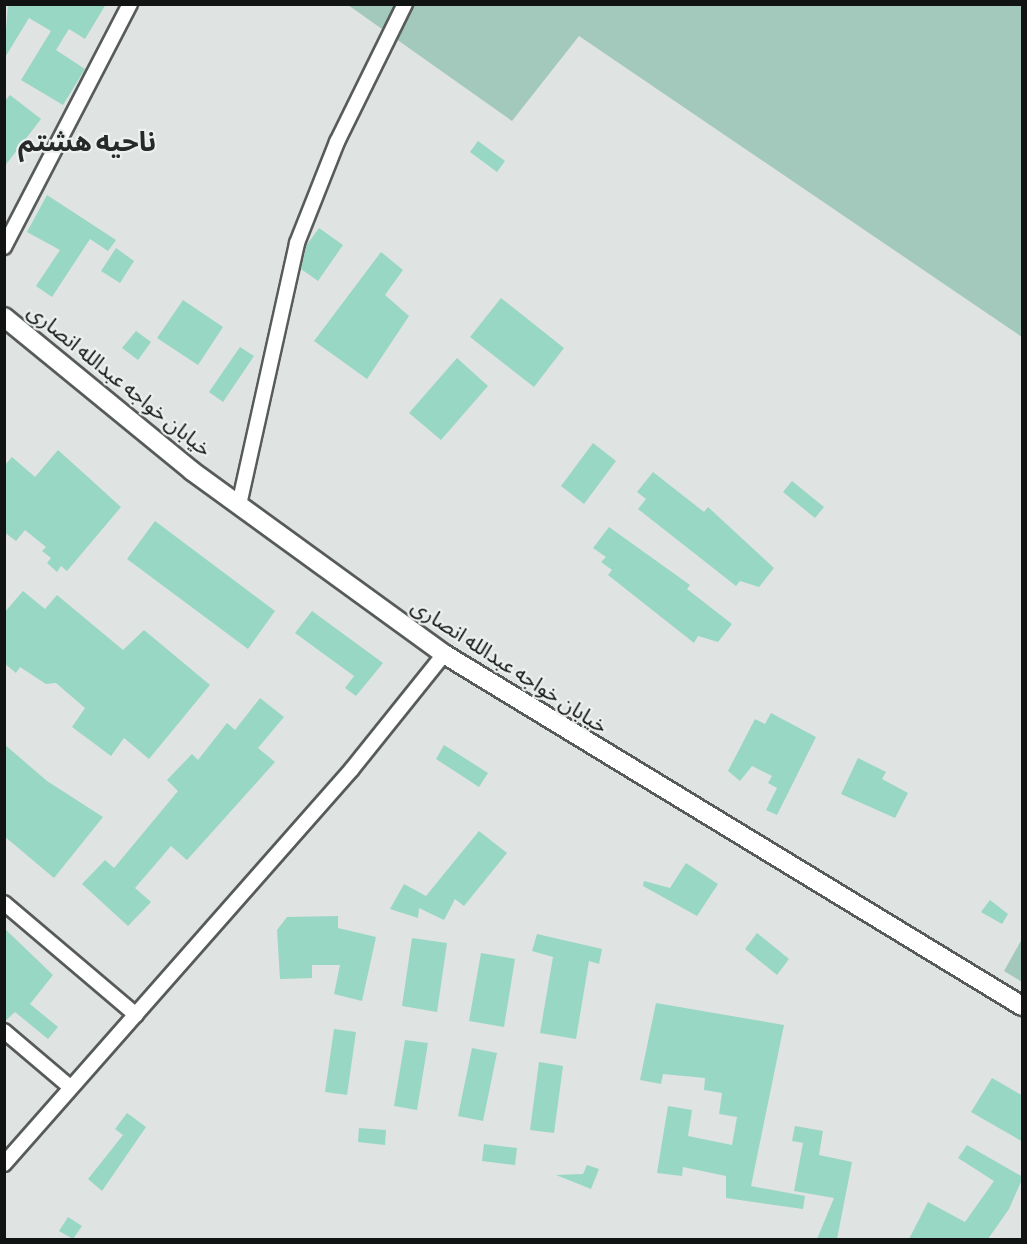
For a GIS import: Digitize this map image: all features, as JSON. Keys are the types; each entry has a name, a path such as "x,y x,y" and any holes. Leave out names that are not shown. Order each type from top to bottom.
{"street":[{"path":"4,247 130,4"},
{"path":"239,505 297,243 337,142 405,4"},
{"name":"خیابان خواجه عبدالله انصاری","path":"4,317 239,505 444,654 1023,1006"},
{"path":"5,1162 352,769 444,654"},
{"path":"4,903 136,1015"},
{"path":"4,1031 70,1086"}],"green space":[{"path":"348,5 1022,5 1022,337 579,36 512,121"},
{"path":"1022,939 1022,982 1004,971"}],"building":[{"path":"8,4 106,4 85,39 69,29 56,50 85,69 63,105 21,80 51,31 29,18 4,59"},
{"path":"10,95 41,119 4,167 4,102"},
{"path":"478,141 505,161 497,172 470,152"},
{"path":"47,195 116,240 108,251 90,239 52,297 36,286 60,250 27,232"},
{"path":"319,228 343,245 318,281 301,269 306,246"},
{"path":"116,248 134,261 120,283 101,271"},
{"path":"381,252 403,270 385,295 409,316 367,379 314,341"},
{"path":"501,298 564,348 534,387 470,337"},
{"path":"183,300 223,327 198,365 157,338"},
{"path":"136,331 151,342 138,360 122,348"},
{"path":"240,347 254,356 223,402 209,392"},
{"path":"457,358 488,386 441,440 409,413"},
{"path":"593,443 616,461 584,504 561,486"},
{"path":"58,450 121,507 67,571 61,566 57,572 47,563 51,558 42,551 46,547 25,530 16,541 4,532 4,466 12,457 35,477"},
{"path":"653,472 704,512 708,507 774,568 759,587 740,581 736,586 638,509 646,499 637,492"},
{"path":"792,481 824,507 815,518 783,492"},
{"path":"155,521 275,611 248,649 127,559"},
{"path":"609,527 690,585 687,589 732,624 718,642 698,636 694,643 608,575 612,570 601,562 606,557 593,548"},
{"path":"23,591 45,609 57,595 123,650 144,630 210,685 149,759 124,738 111,756 72,727 85,708 56,683 46,684 20,667 16,673 4,663 4,613"},
{"path":"312,611 383,663 356,696 345,688 354,676 295,633"},
{"path":"260,698 284,717 258,748 275,762 187,860 171,846 135,888 151,902 128,926 82,884 105,860 114,868 178,791 167,780 192,754 198,760 227,723 235,730"},
{"path":"771,713 816,737 777,815 766,810 777,788 768,783 772,776 752,766 740,781 728,771 755,719 765,724"},
{"path":"4,744 47,781 103,817 54,878 4,836"},
{"path":"444,745 488,773 479,787 436,759"},
{"path":"858,758 886,772 882,779 908,793 895,818 841,794"},
{"path":"479,831 507,853 464,906 455,899 444,920 419,908 418,918 390,909 404,884 426,896"},
{"path":"686,863 718,884 697,916 643,886 644,881 670,888"},
{"path":"990,900 1008,914 1002,924 981,912"},
{"path":"338,916 338,928 376,937 362,1001 334,994 340,965 312,965 312,978 280,979 277,930 287,917"},
{"path":"4,928 53,975 30,1004 58,1027 48,1039 15,1012 4,1022"},
{"path":"757,933 789,959 777,975 745,949"},
{"path":"537,934 602,949 599,964 589,961 576,1039 540,1033 553,957 532,951"},
{"path":"412,938 447,943 437,1012 402,1006"},
{"path":"481,953 515,959 504,1027 469,1021"},
{"path":"656,1003 784,1025 751,1186 805,1196 803,1209 726,1198 726,1176 683,1167 682,1176 657,1173 668,1106 692,1110 688,1136 732,1145 737,1117 719,1114 722,1093 704,1090 705,1078 663,1074 661,1084 640,1080"},
{"path":"334,1029 356,1032 347,1095 325,1092"},
{"path":"405,1040 428,1043 417,1110 394,1106"},
{"path":"472,1048 497,1053 483,1121 458,1116"},
{"path":"539,1062 563,1066 554,1133 530,1130"},
{"path":"992,1078 1023,1096 1023,1142 971,1112"},
{"path":"127,1113 146,1127 102,1191 88,1179 123,1135 115,1129"},
{"path":"795,1126 823,1131 819,1155 852,1162 837,1239 817,1239 834,1198 794,1191 803,1143 792,1141"},
{"path":"359,1128 386,1130 385,1145 358,1142"},
{"path":"484,1144 517,1148 515,1165 482,1161"},
{"path":"967,1145 1023,1177 1009,1209 988,1239 909,1239 928,1202 965,1222 994,1181 958,1158"},
{"path":"587,1165 599,1169 591,1189 556,1175 583,1174"},
{"path":"68,1217 82,1226 73,1239 59,1231"}],"district":[{"name":"ناحیه هشتم","path":"87,143"}]}
